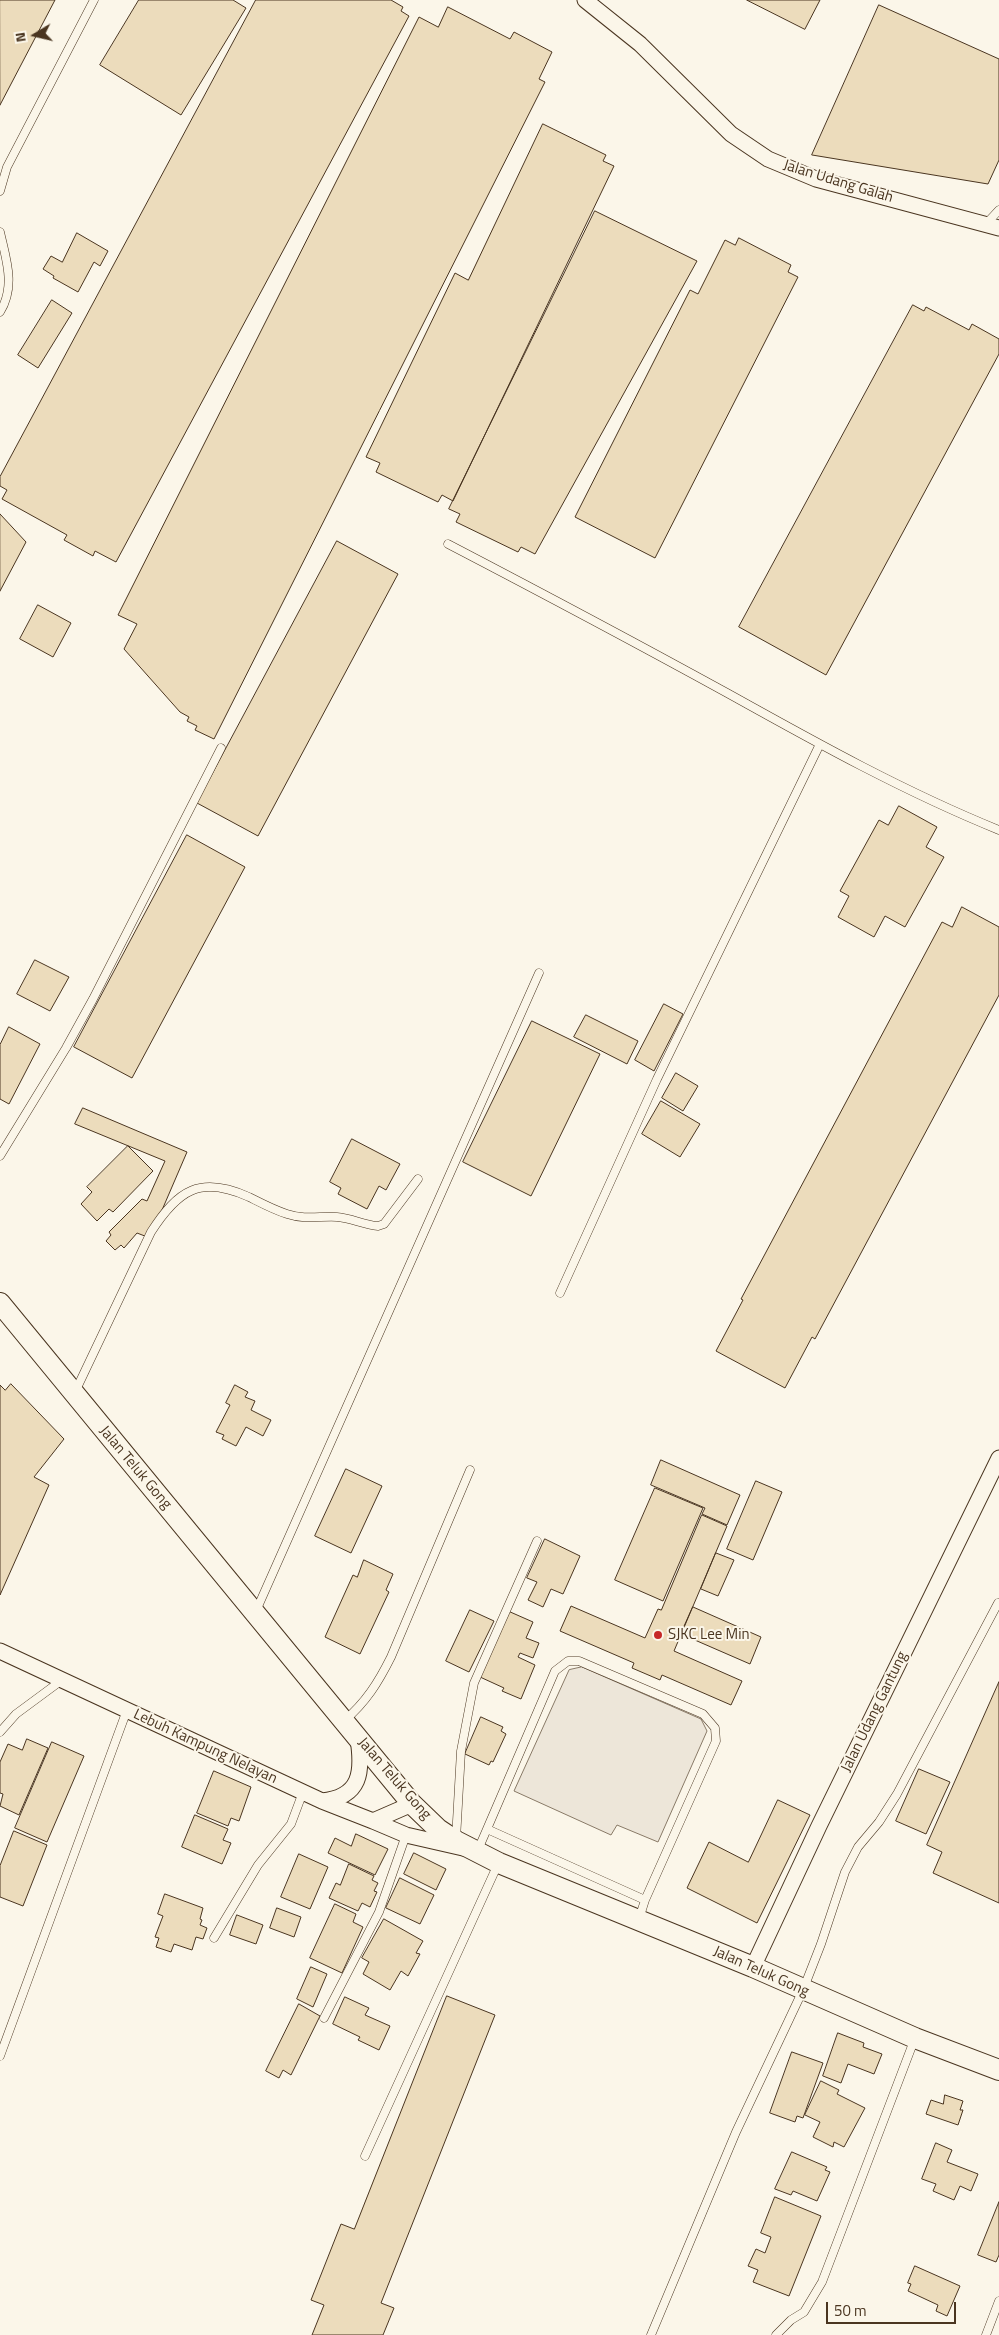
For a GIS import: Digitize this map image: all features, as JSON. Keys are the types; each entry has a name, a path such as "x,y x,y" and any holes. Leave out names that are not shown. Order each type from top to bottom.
{"street":[{"name":"Jalan Udang Galah","path":"585,0 640,44 731,134 768,159 816,178 993,226"},
{"name":"Jalan Teluk Gong","path":"0,1303 412,1804 438,1829 468,1847 499,1862 753,1967 915,2038 998,2066"},
{"name":"Jalan Udang Gantung","path":"753,1967 819,1826 999,1458"},
{"name":"Lebuh Kampung Nelayan","path":"0,1651 322,1801 406,1835 468,1847"},
{"path":"322,1801 343,1796 355,1785 360,1769 358,1736"},
{"path":"373,1821 412,1804"}],"lane":[{"path":"0,192 7,167 94,0"},
{"path":"993,226 999,210"},
{"path":"0,232 9,274 5,304 0,312"},
{"path":"448,544 914,794 999,830"},
{"path":"560,1293 657,1079 820,744"},
{"path":"0,1156 66,1048 93,999 221,748"},
{"path":"255,1612 539,973"},
{"path":"74,1393 151,1232 166,1210 184,1193 197,1188 221,1188 236,1191 297,1217 308,1219 336,1217 378,1226 384,1224 418,1179"},
{"path":"344,1721 363,1704 384,1672 470,1470"},
{"path":"468,1847 461,1751 474,1683 537,1541"},
{"path":"651,2335 736,2132 802,1990 821,1944 845,1872 858,1847 879,1822 897,1794 998,1603"},
{"path":"468,1847 486,1829 555,1671 563,1663 579,1660 694,1709 712,1722 716,1733 716,1741 645,1900 638,1920"},
{"path":"0,1732 16,1714 62,1680"},
{"path":"0,2056 126,1710"},
{"path":"214,1938 258,1864 290,1824 303,1792"},
{"path":"486,1829 645,1900"},
{"path":"324,2018 379,1912 406,1835"},
{"path":"365,2156 499,1862"},
{"path":"776,2335 791,2320 804,2312 813,2301 822,2282 915,2038"},
{"path":"986,2335 999,2301"}],"shaded area":[{"path":"582,1667 701,1719 707,1731 658,1842 617,1825 611,1835 514,1791 569,1670"}],"building":[{"path":"0,0 55,0 0,105"},
{"path":"139,0 233,0 246,8 181,115 100,65"},
{"path":"256,0 391,0 403,7 401,11 409,16 116,562 95,551 93,556 64,540 67,535 2,499 7,490 0,486 0,477"},
{"path":"747,0 820,0 805,29"},
{"path":"879,5 999,59 999,160 988,184 812,155"},
{"path":"448,7 510,39 514,32 552,52 539,79 545,82 214,739 195,730 197,726 187,721 189,717 180,712 124,649 137,624 118,615 419,17 438,27"},
{"path":"543,124 606,155 603,161 614,166 453,501 442,495 438,502 376,472 380,463 366,457 455,273 468,280"},
{"path":"595,211 697,261 535,554 521,547 518,552 456,522 460,514 449,509"},
{"path":"77,233 108,251 100,266 94,262 78,292 53,278 54,276 43,269 51,256 62,262"},
{"path":"739,238 791,265 788,272 798,277 655,558 575,517 690,290 698,294 725,240 735,245"},
{"path":"52,300 72,313 38,368 18,355"},
{"path":"913,305 924,311 926,307 969,330 972,324 999,339 999,354 826,675 739,627"},
{"path":"0,514 26,542 0,591"},
{"path":"337,541 398,574 258,836 197,803"},
{"path":"38,605 71,623 53,657 20,639"},
{"path":"899,806 937,827 926,847 944,857 905,927 885,916 874,937 838,917 849,896 840,891 879,820 888,825"},
{"path":"187,835 245,867 132,1078 74,1047"},
{"path":"962,907 999,927 999,995 815,1339 812,1337 785,1388 716,1351 743,1300 741,1299 942,922 952,927"},
{"path":"35,960 69,977 50,1011 17,994"},
{"path":"664,1004 683,1014 654,1071 635,1060"},
{"path":"586,1015 638,1041 627,1064 574,1037"},
{"path":"532,1021 600,1054 531,1196 463,1162"},
{"path":"9,1027 40,1044 9,1104 0,1099 0,1045"},
{"path":"676,1073 698,1086 683,1111 662,1098"},
{"path":"661,1101 700,1124 680,1157 642,1134"},
{"path":"83,1108 187,1152 150,1238 137,1233 124,1248 121,1245 115,1250 106,1241 111,1235 109,1232 142,1199 147,1201 165,1161 75,1124"},
{"path":"352,1139 400,1164 386,1190 379,1186 367,1209 338,1194 341,1188 330,1182"},
{"path":"128,1146 153,1171 113,1212 109,1209 97,1221 81,1204 92,1192 87,1187"},
{"path":"11,1384 64,1439 34,1477 49,1485 0,1595 0,1385 5,1390"},
{"path":"235,1385 248,1392 245,1397 255,1401 251,1410 271,1420 263,1436 246,1427 236,1446 222,1439 224,1435 216,1432 230,1405 226,1403"},
{"path":"661,1460 740,1495 727,1525 702,1514 705,1508 651,1485"},
{"path":"346,1469 382,1486 351,1553 315,1536"},
{"path":"756,1481 782,1492 753,1560 727,1549"},
{"path":"655,1488 703,1508 663,1601 615,1580"},
{"path":"702,1515 727,1526 674,1651 742,1681 731,1705 662,1675 660,1680 632,1668 634,1663 560,1631 571,1606 645,1638 658,1609 661,1610"},
{"path":"545,1539 580,1556 563,1594 551,1589 543,1607 528,1600 537,1582 527,1578"},
{"path":"716,1553 734,1560 718,1596 701,1589"},
{"path":"364,1560 393,1574 386,1590 389,1592 360,1654 325,1637 353,1575 357,1577"},
{"path":"693,1607 761,1637 750,1664 681,1634"},
{"path":"470,1610 494,1621 469,1672 446,1661"},
{"path":"508,1611 533,1622 526,1638 539,1643 533,1658 520,1653 518,1657 535,1665 521,1699 502,1691 504,1688 480,1677"},
{"path":"999,1682 999,1903 933,1873 942,1852 927,1845"},
{"path":"481,1717 503,1727 501,1731 506,1734 493,1762 491,1761 489,1765 465,1754"},
{"path":"27,1739 48,1748 19,1815 0,1806 3,1794 0,1793 0,1762 8,1744 22,1750"},
{"path":"52,1742 84,1756 47,1842 15,1828"},
{"path":"919,1769 950,1782 926,1834 896,1821"},
{"path":"214,1771 251,1787 239,1821 231,1818 228,1826 197,1813"},
{"path":"778,1800 810,1815 757,1923 687,1888 709,1842 748,1862"},
{"path":"195,1815 228,1829 223,1840 231,1843 222,1864 182,1847"},
{"path":"14,1831 47,1845 23,1906 0,1897 0,1866"},
{"path":"356,1834 388,1849 375,1875 328,1853 335,1838 351,1846"},
{"path":"414,1853 446,1869 436,1890 404,1874"},
{"path":"299,1854 328,1867 310,1909 281,1897"},
{"path":"349,1864 374,1876 372,1880 378,1883 374,1891 377,1892 370,1907 362,1903 358,1911 329,1898 336,1883 340,1885"},
{"path":"400,1878 434,1895 420,1924 386,1908"},
{"path":"165,1894 203,1908 200,1925 207,1928 203,1939 196,1937 192,1950 174,1944 171,1952 156,1947 159,1938 155,1937 163,1916 158,1914"},
{"path":"335,1904 356,1914 353,1922 363,1927 342,1973 310,1958"},
{"path":"277,1908 301,1917 294,1937 270,1928"},
{"path":"237,1915 263,1925 256,1944 230,1935"},
{"path":"384,1919 423,1941 416,1953 420,1954 408,1976 401,1971 390,1990 363,1974 369,1962 362,1958"},
{"path":"311,1967 327,1974 313,2007 297,1999"},
{"path":"447,1996 495,2015 381,2303 394,2308 383,2335 312,2335 324,2305 311,2300 341,2224 354,2229"},
{"path":"345,1997 369,2008 365,2015 390,2026 379,2050 358,2040 360,2037 333,2024"},
{"path":"299,2004 320,2016 291,2075 283,2070 279,2078 266,2071"},
{"path":"838,2033 864,2043 863,2047 882,2054 874,2074 848,2064 841,2083 823,2076"},
{"path":"792,2052 823,2063 803,2118 797,2116 795,2122 770,2113"},
{"path":"821,2081 839,2090 837,2094 865,2108 844,2147 834,2142 833,2147 813,2137 820,2122 805,2115"},
{"path":"945,2095 963,2101 960,2110 963,2110 958,2125 926,2114 931,2100 943,2104"},
{"path":"936,2143 952,2150 947,2162 978,2174 971,2191 960,2186 954,2200 933,2191 936,2184 922,2179"},
{"path":"792,2152 827,2167 825,2170 830,2172 817,2201 793,2191 791,2195 775,2189"},
{"path":"775,2197 821,2216 789,2296 753,2282 758,2270 748,2266 756,2249 765,2253 771,2237 761,2233"},
{"path":"999,2202 999,2255 996,2262 978,2255"},
{"path":"915,2266 960,2286 947,2316 936,2311 938,2305 908,2291 911,2284 908,2283"}],"place":[{"name":"SJKC Lee Min","path":"658,1635"}]}
